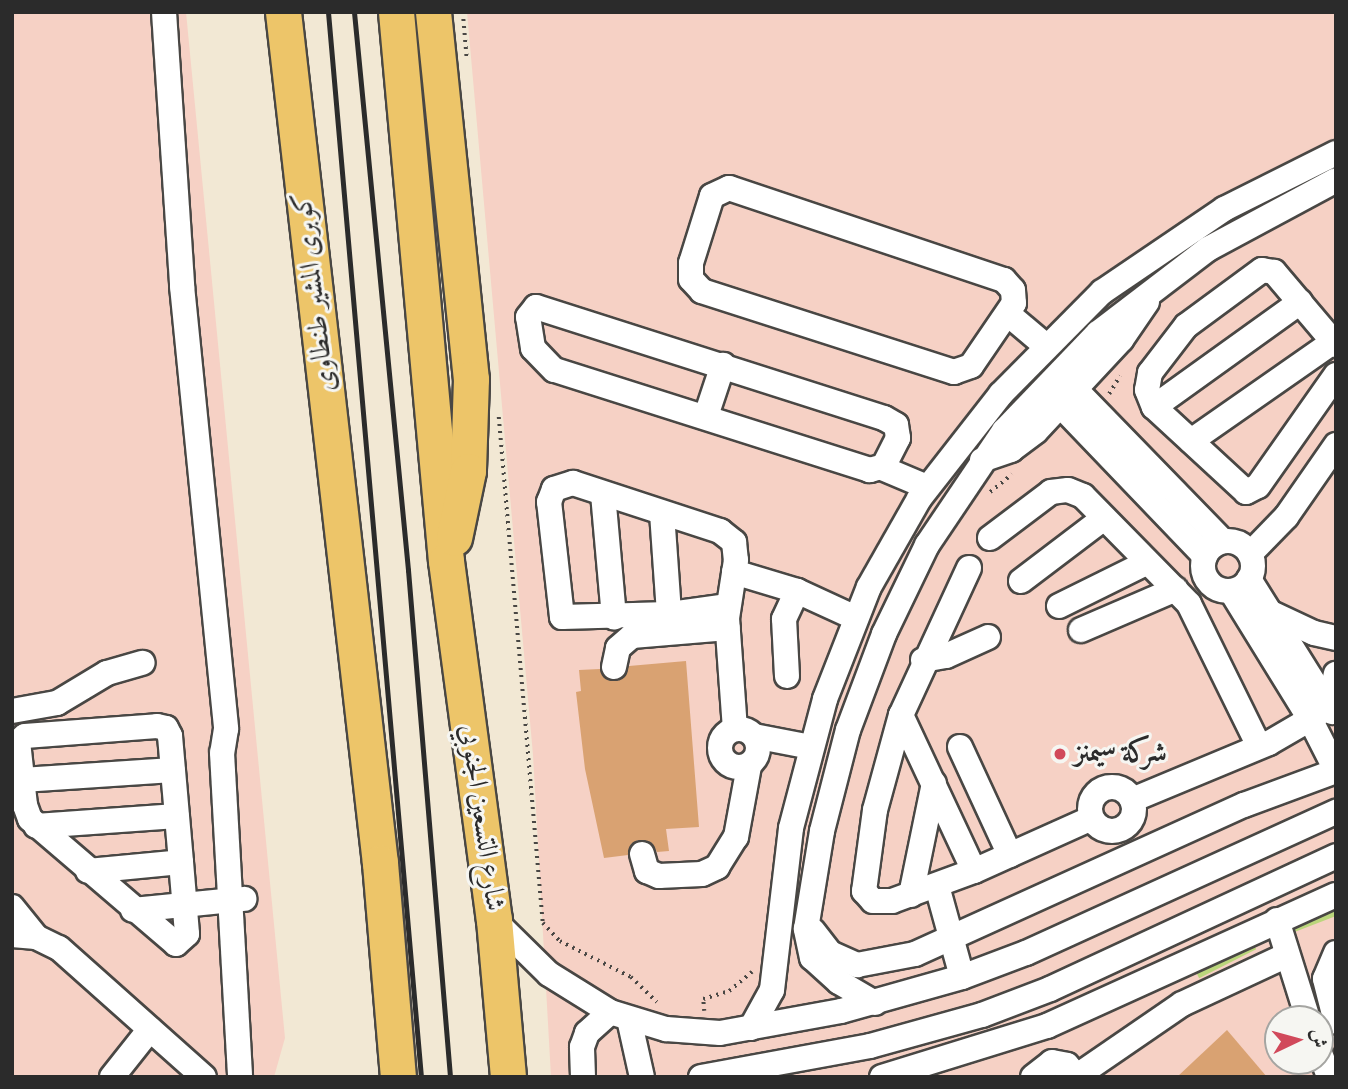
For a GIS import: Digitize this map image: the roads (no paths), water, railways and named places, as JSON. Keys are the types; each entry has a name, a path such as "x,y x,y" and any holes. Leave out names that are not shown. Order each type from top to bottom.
{"highway":[{"name":"كوبرى المشير طنطاوى","path":"283,12 348,573 398,1077"},
{"path":"396,12 446,561"},
{"path":"433,12 471,379 468,471 446,561"},
{"name":"شارع التسعين الجنوبي","path":"446,561 494,920 508,1077"}],"street":[{"path":"164,12 182,286 226,729 222,753 254,1077"},
{"path":"751,1028 767,1003 775,976 786,861 809,755 856,618 898,533 927,487 958,444 1046,346 1102,292 1182,236 1267,185 1336,153"},
{"path":"875,1003 839,982 812,958 807,940 809,914 834,780 865,680 927,545 981,461 1065,365 1156,286 1248,225 1336,180"},
{"path":"729,188 1004,280 1014,296 1008,314 971,366 954,372 702,291 694,284 690,269 712,196 729,188"},
{"path":"1191,441 1334,344 1300,302 1266,269 1225,293 1186,326 1150,373 1147,390 1154,407 1242,491 1255,489 1336,375"},
{"path":"981,461 1024,442 1069,398 1121,340 1156,286"},
{"path":"1154,407 1300,302"},
{"path":"882,468 898,438 893,422 545,307 530,313 533,348 549,367 870,470 882,468 927,487"},
{"path":"1008,314 1046,346"},
{"path":"706,416 723,365"},
{"path":"1069,398 1214,549"},
{"path":"958,444 981,461"},
{"path":"1326,723 1240,585 1250,554 1307,486 1336,445"},
{"path":"1283,449 1290,464 1307,486"},
{"path":"1265,477 1307,486"},
{"path":"636,855 652,875 702,874 723,861 736,837 749,747 728,625 737,551 727,534 566,482 550,495 558,609 562,617 571,620 669,614 728,625"},
{"path":"990,538 1043,496 1059,490 1083,496 1146,563 1176,589 1196,615 1259,746"},
{"path":"603,494 614,618"},
{"path":"662,513 669,614"},
{"path":"1021,581 1104,519"},
{"path":"1214,549 1238,543 1250,554"},
{"path":"1214,549 1208,581 1240,585 1271,613 1314,633 1336,638"},
{"path":"1059,606 1146,563"},
{"path":"969,568 923,660 901,715 875,810 862,885 868,897 879,903 911,895 974,872 1092,818 1103,829 1118,830 1133,815 1132,800 1259,746 1326,723"},
{"path":"734,572 797,591 856,618"},
{"path":"1081,631 1176,589"},
{"path":"787,676 784,619 797,591"},
{"path":"809,914 822,945 840,960 857,965 891,961 952,941 1231,811 1336,771 1326,723 1271,613"},
{"path":"620,667 639,647 728,625"},
{"path":"923,660 946,656 988,638"},
{"path":"12,710 57,703 107,673 143,663"},
{"path":"1326,723 1336,674"},
{"path":"901,715 974,872"},
{"path":"157,726 169,732 173,770 187,934 176,944 36,826 27,813 18,742 22,737 157,726"},
{"path":"749,747 809,755"},
{"path":"960,747 1010,855"},
{"path":"22,780 173,770"},
{"path":"911,895 934,783"},
{"path":"494,920 549,974 620,1015 705,1034 751,1028 875,1003 962,977 1072,933 1233,855 1336,812"},
{"path":"36,826 177,816"},
{"path":"719,1075 825,1065 1050,989 1336,856"},
{"path":"88,871 181,862"},
{"path":"936,886 962,977"},
{"path":"883,1077 988,1046 1094,1006 1271,922 1336,895"},
{"path":"133,910 237,900"},
{"path":"237,900 240,1077"},
{"path":"12,907 24,936 59,948 204,1077"},
{"path":"1271,922 1286,944 1285,957 1303,1005"},
{"path":"1336,953 1325,979 1336,1022"},
{"path":"1033,1077 1052,1062 1066,1065 1077,1076 1182,1004 1285,957"},
{"path":"583,1077 582,1047 587,1033 620,1015"},
{"path":"620,1015 642,1077"},
{"path":"119,1074 150,1029"},
{"path":"911,1036 988,1046"}],"railway":[{"path":"328,12 421,1077"},
{"path":"354,12 408,570 450,1077"}],"place":[{"name":"شركة سيمنز","path":"1060,754"}]}
